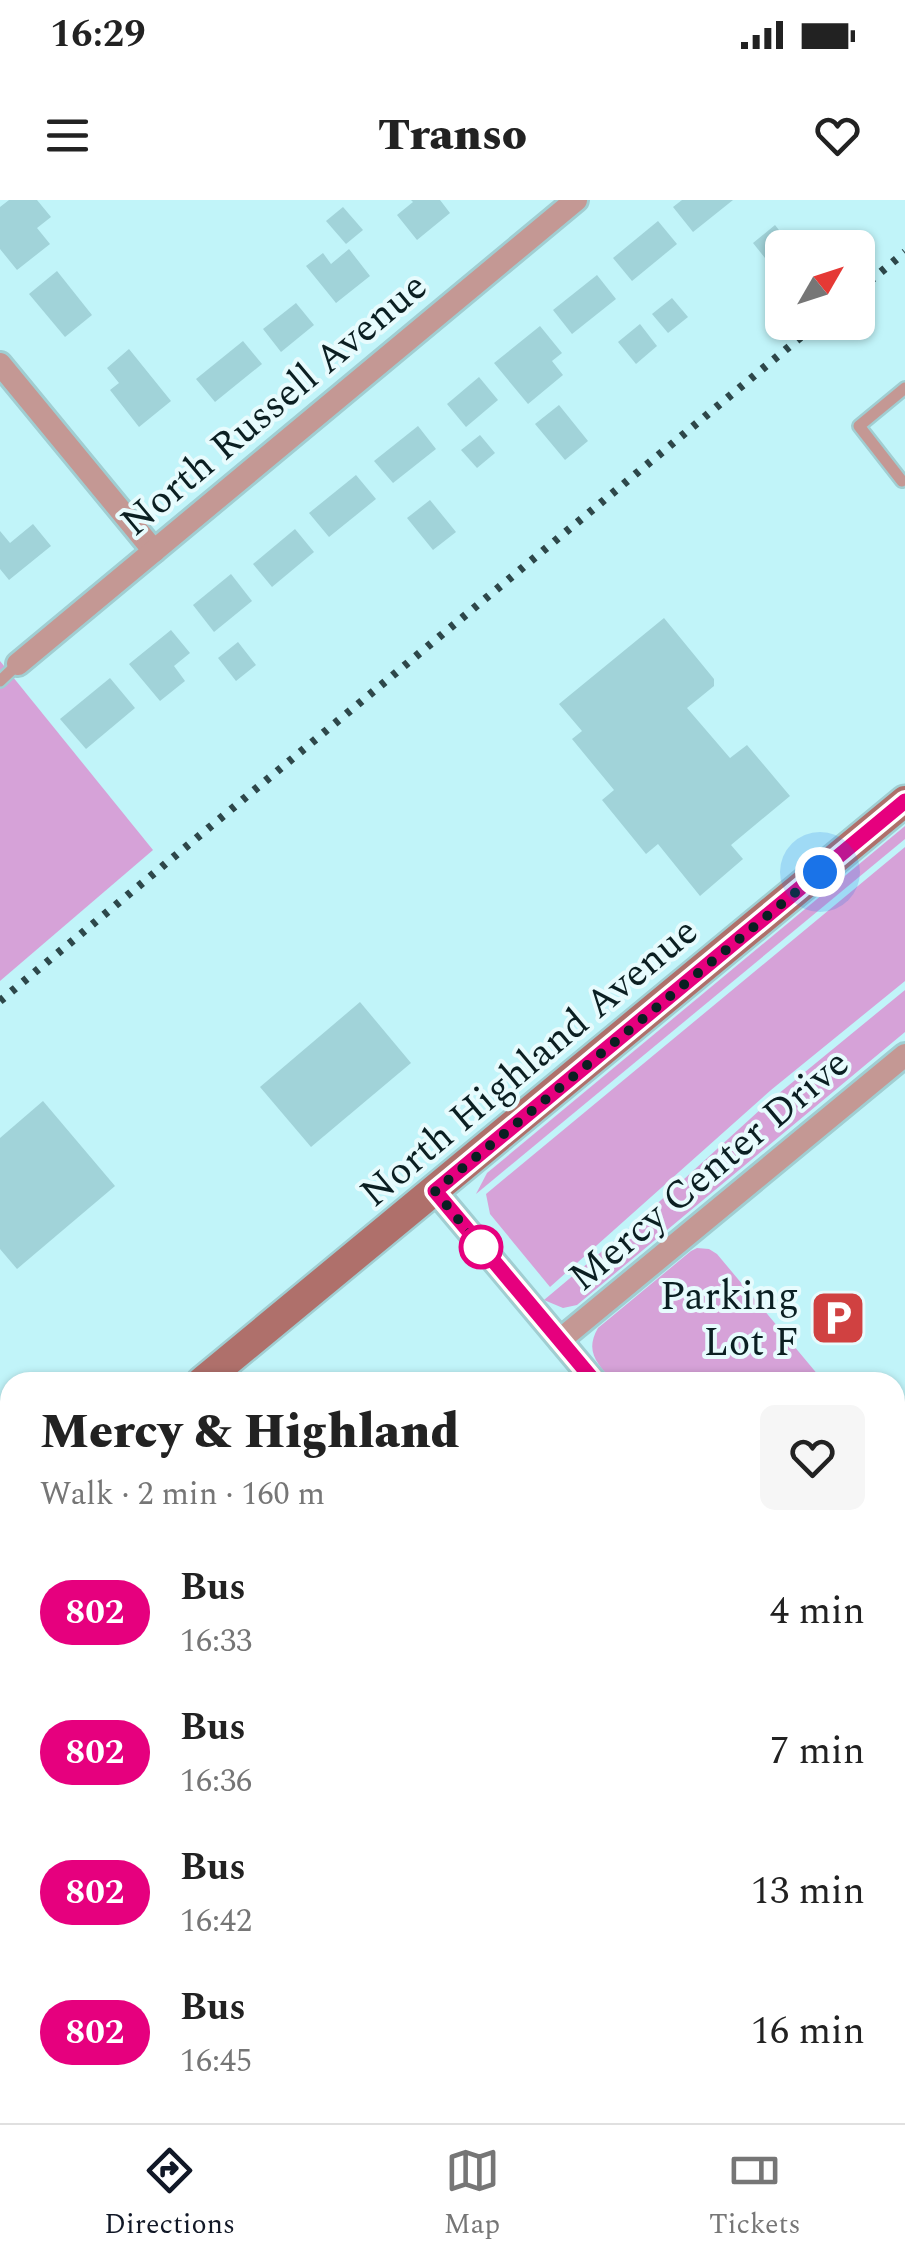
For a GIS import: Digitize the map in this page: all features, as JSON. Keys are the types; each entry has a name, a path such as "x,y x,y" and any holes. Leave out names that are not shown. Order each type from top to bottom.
{"street":[{"name":"North Russell Avenue","path":"18,664 576,200"},
{"path":"0,364 154,552"},
{"name":"North Highland Avenue","path":"214,1372 905,801"},
{"name":"Mercy Center Drive","path":"560,1340 905,1055"},
{"path":"435,1191 587,1372"}],"lane":[{"path":"902,481 859,426 905,388"},
{"path":"0,681 18,664"}],"shaded area":[{"path":"0,661 153,850 0,981"},
{"path":"905,826 905,839 476,1194 487,1173"},
{"path":"905,847 905,981 771,1090 550,1287 490,1214 486,1194"},
{"path":"905,990 905,1032 577,1305 563,1308 544,1300 772,1099"},
{"path":"709,1249 717,1254 816,1372 605,1372 593,1351 598,1328 691,1251"}],"building":[{"path":"9,200 37,200 51,217 37,228 50,244 17,270 0,249 0,207"},
{"path":"411,200 440,200 450,213 417,240 397,215"},
{"path":"682,200 733,200 693,232 673,207"},
{"path":"343,207 363,230 346,244 326,221"},
{"path":"658,221 677,244 632,281 613,258"},
{"path":"765,233 765,258 753,243"},
{"path":"349,249 370,276 336,303 306,266 323,253 331,264"},
{"path":"57,271 92,315 65,337 29,294"},
{"path":"597,275 616,299 572,334 553,310"},
{"path":"672,298 688,317 668,333 652,314"},
{"path":"296,303 314,325 281,352 263,329"},
{"path":"640,324 657,346 636,364 618,342"},
{"path":"540,326 562,353 552,361 563,375 528,404 494,363"},
{"path":"243,341 262,364 215,402 196,379"},
{"path":"129,349 171,401 139,427 110,390 119,383 107,368"},
{"path":"479,377 498,400 466,427 447,404"},
{"path":"559,405 588,441 565,460 535,424"},
{"path":"418,426 436,449 393,483 374,461"},
{"path":"480,435 495,453 477,468 461,450"},
{"path":"356,475 376,499 329,537 309,513"},
{"path":"430,500 456,532 433,550 407,518"},
{"path":"33,524 51,546 9,580 0,569 0,531 10,543"},
{"path":"295,529 314,552 272,587 253,564"},
{"path":"231,574 252,601 214,632 193,605"},
{"path":"664,618 714,679 714,686 687,708 730,758 747,745 790,796 731,845 743,859 700,896 658,844 646,854 602,800 614,790 572,739 582,731 559,704"},
{"path":"171,630 190,653 174,666 185,681 160,701 129,664"},
{"path":"238,642 256,665 236,681 218,658"},
{"path":"110,678 135,708 86,749 60,719"},
{"path":"360,1002 411,1063 311,1147 260,1087"},
{"path":"43,1101 115,1186 17,1269 0,1249 0,1138"}],"railway":[{"path":"875,277 905,252"},
{"path":"0,1001 797,340"}],"bus line":[{"name":"802","path":"587,1372 435,1191 905,801"}],"place":[{"name":"Parking Lot F","path":"838,1318"}],"route":[{"path":"481,1247 435,1191 820,872"}]}
